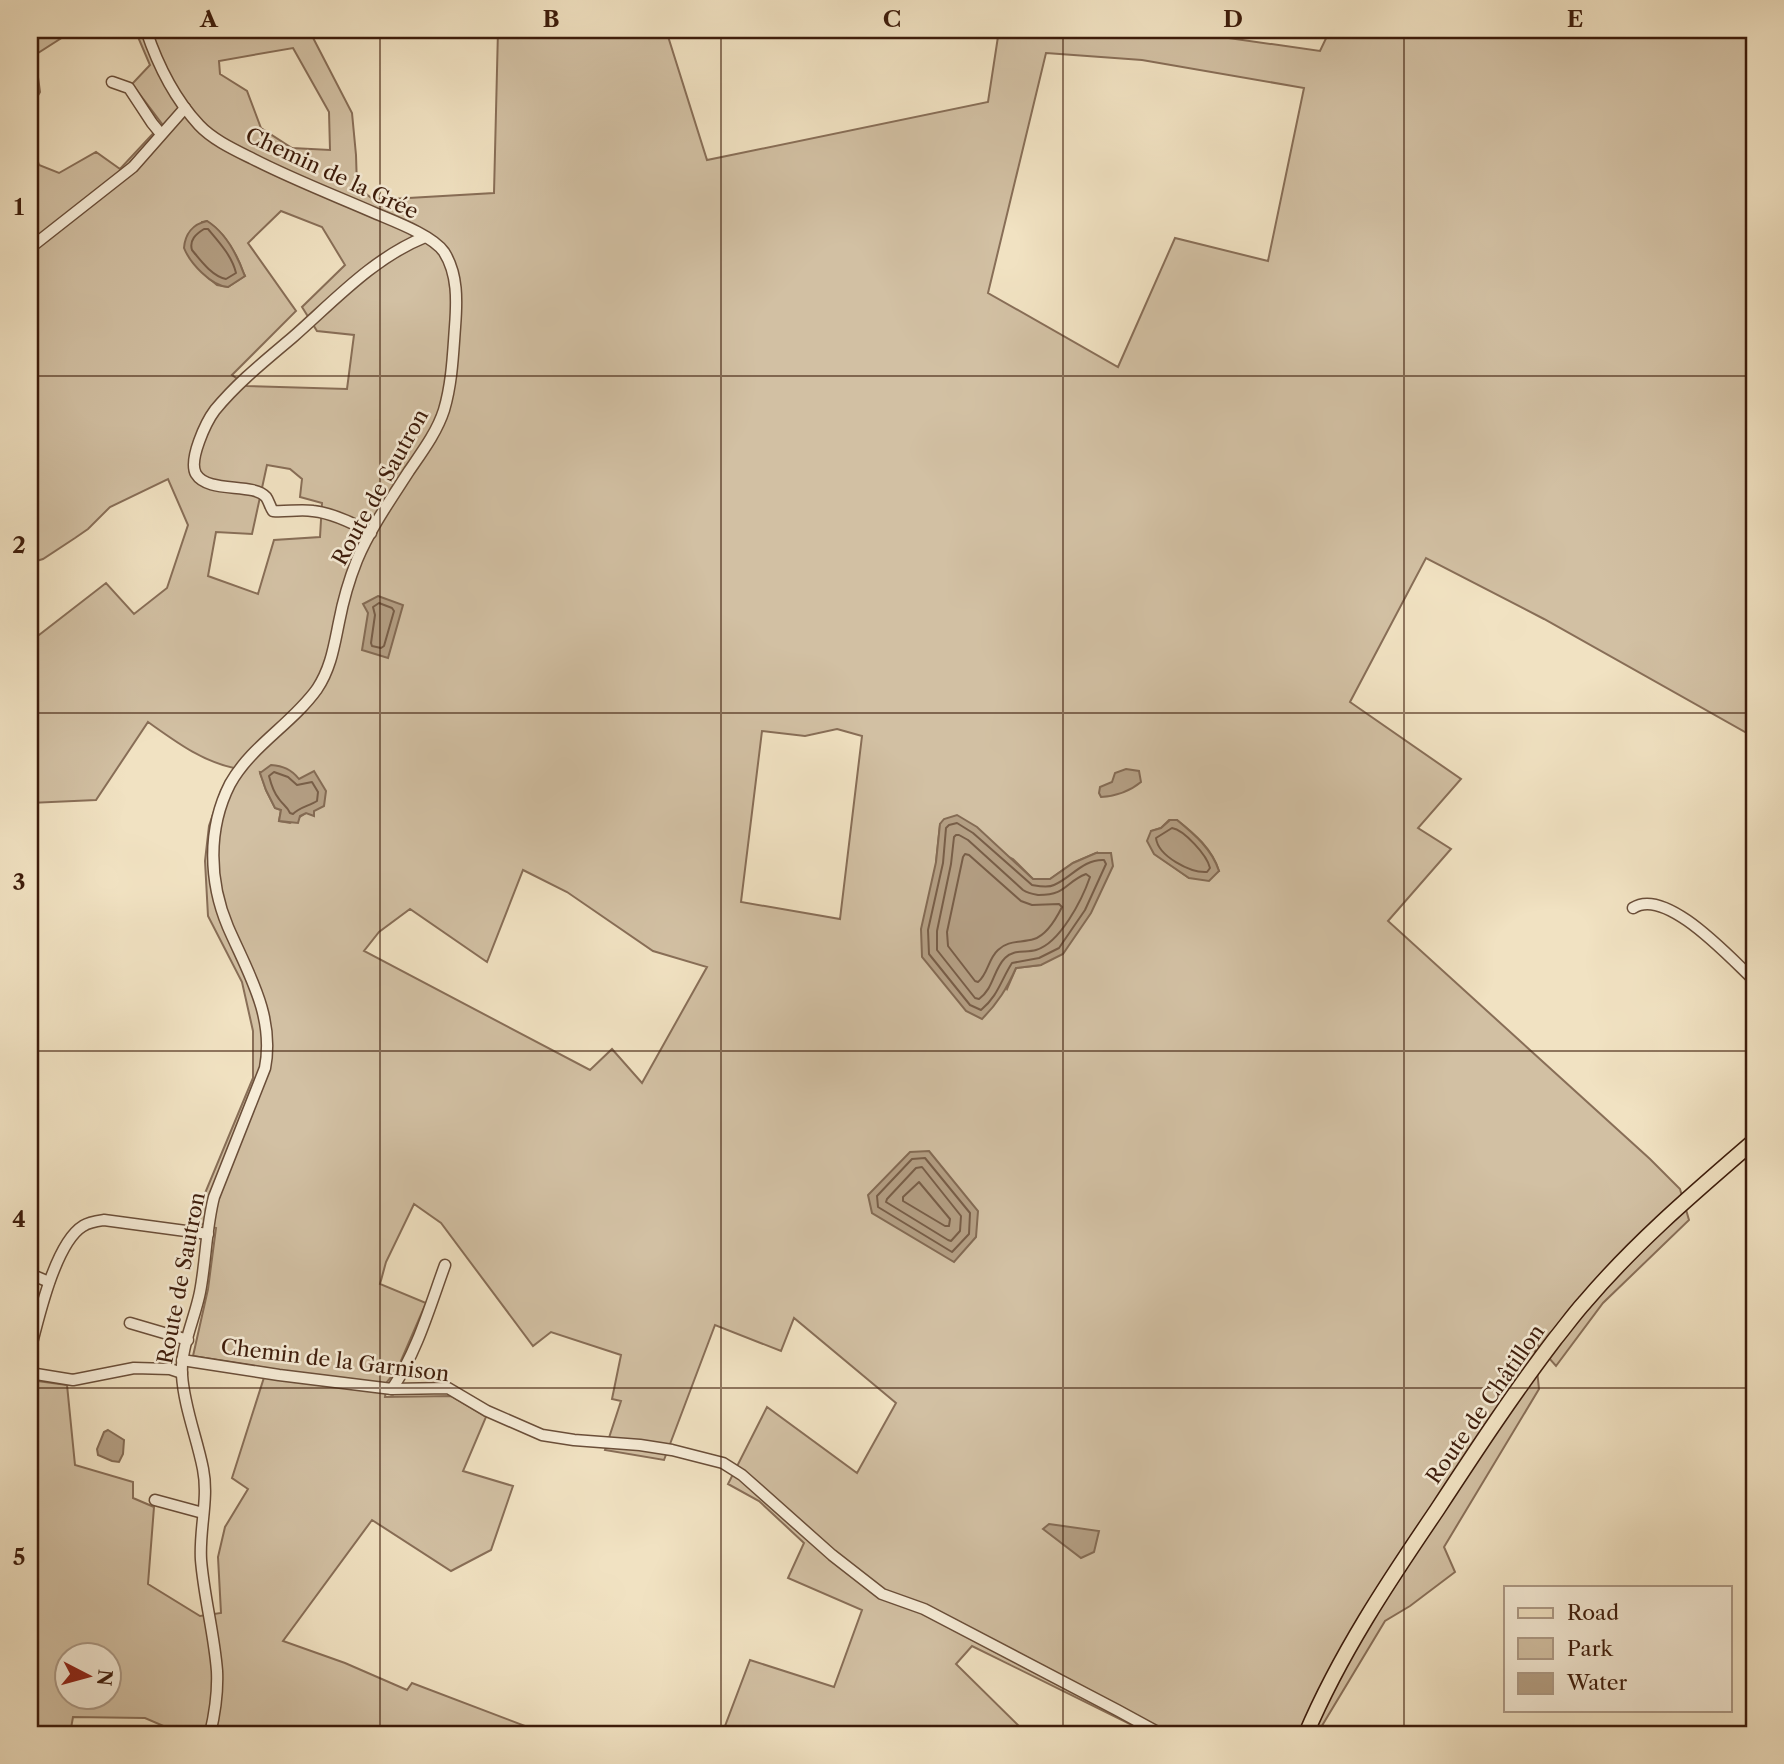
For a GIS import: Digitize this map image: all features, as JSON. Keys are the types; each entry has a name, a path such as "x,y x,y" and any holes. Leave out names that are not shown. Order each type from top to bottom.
{"main road":[{"name":"Route de Châtillon","path":"1306,1734 1346,1650 1390,1579 1520,1385 1583,1303 1619,1263 1657,1225 1754,1140"}],"street":[{"name":"Chemin de la Grée","path":"146,30 164,73 185,108 201,128 229,147 281,173 391,220 438,244"},
{"path":"112,82 129,88 161,134"},
{"path":"30,248 133,167 185,108"},
{"path":"371,533 353,523 311,510 273,511 262,495 214,485 200,479 195,474 194,459 207,423 236,387 387,256 425,237"},
{"name":"Route de Sautron","path":"210,1734 217,1671 201,1558 205,1492 203,1470 184,1391 182,1360 201,1286 209,1215 214,1197 265,1068 268,1051 267,1027 259,998 218,900 212,866 215,826 231,783 257,750 298,712 326,675 357,559 444,412 449,388 457,303 450,262 438,244"},
{"path":"1633,908 1645,903 1663,906 1693,924 1754,980"},
{"path":"30,1351 49,1282 70,1238 82,1226 104,1220 208,1234"},
{"path":"392,1389 422,1328 445,1265"},
{"path":"30,1274 49,1282"},
{"path":"130,1323 188,1340"},
{"name":"Chemin de la Garnison","path":"182,1360 392,1389 448,1388 486,1411 542,1435 673,1450 723,1463 742,1475 832,1555 882,1594 924,1609 1161,1734"},
{"path":"30,1373 73,1380 134,1368 170,1369 181,1373"},
{"path":"155,1500 203,1513"}],"green space":[{"path":"30,30 74,30 35,55 40,92 30,109"},
{"path":"135,30 309,30 352,113 357,187 374,200 494,193 498,30 666,30 707,160 988,102 999,30 1173,30 1320,51 1330,30 1754,30 1754,737 1544,619 1426,558 1350,702 1461,779 1418,828 1451,849 1388,921 1650,1159 1680,1189 1689,1220 1603,1303 1556,1366 1534,1341 1539,1389 1444,1547 1455,1572 1385,1621 1317,1734 1150,1734 972,1646 956,1664 1027,1734 722,1734 750,1660 834,1687 862,1610 788,1578 804,1543 759,1501 728,1484 767,1407 857,1473 896,1403 794,1318 781,1351 715,1325 664,1460 605,1450 621,1401 612,1399 621,1355 551,1332 533,1346 441,1223 414,1204 386,1262 380,1284 426,1303 397,1370 387,1382 385,1397 451,1396 486,1417 463,1471 513,1486 491,1550 451,1571 372,1520 283,1641 345,1663 407,1690 412,1683 546,1734 182,1734 145,1718 73,1717 70,1734 30,1734 30,1380 67,1385 75,1465 133,1482 133,1498 154,1507 148,1584 200,1616 221,1613 218,1557 225,1527 248,1489 232,1478 267,1368 193,1356 208,1289 216,1228 193,1222 253,1078 253,1031 242,982 208,916 205,861 209,826 221,791 234,768 199,755 148,722 96,800 30,803 30,642 106,583 134,614 167,588 188,525 168,479 110,507 88,529 43,559 30,563 30,137 39,165 59,173 96,152 120,169 162,124 132,84 150,65","holes":["293,48 329,112 330,150 292,148 261,128 247,91 220,74 219,61","1046,53 1142,60 1304,88 1268,261 1175,238 1118,367 988,293","281,211 322,227 345,265 302,307 317,331 354,335 347,389 247,386 232,375 296,311 248,243","207,221 230,244 245,276 228,287 217,285 203,273 202,222","267,465 290,469 302,479 300,497 322,503 320,537 274,540 258,594 208,576 216,532 252,534","837,729 862,736 840,919 741,902 762,731 805,736","260,772 299,779 306,813 290,823 279,821 281,810 275,808 266,790","1169,820 1177,820 1202,842 1219,871 1189,878 1155,854 1151,831 1161,828","940,825 1013,859 1033,879 1050,879 1073,863 1096,853 1041,965 1016,968 1007,989 936,862","523,870 567,892 653,951 707,967 642,1083 612,1049 590,1070 364,951 379,932 410,909 487,962"]}],"water":[{"path":"207,221 230,245 245,276 228,287 215,283 202,273 184,248 191,230"},
{"path":"378,596 403,605 388,658 362,650 368,613 363,604"},
{"path":"271,765 286,769 299,779 314,771 326,791 324,806 314,811 314,816 306,813 300,816 298,823 279,821 281,810 275,808 260,773"},
{"path":"1126,769 1139,771 1141,782 1122,793 1101,797 1100,787 1112,782 1115,773"},
{"path":"957,815 977,827 1033,879 1050,879 1073,863 1096,853 1111,853 1113,866 1091,913 1063,954 1041,965 1016,968 1002,995 982,1019 966,1011 922,957 921,929 936,862 940,824 944,819"},
{"path":"1170,820 1177,820 1183,825 1202,842 1212,856 1219,871 1209,881 1189,878 1154,854 1147,841 1151,831 1161,828"},
{"path":"929,1151 978,1211 976,1237 954,1262 872,1213 868,1195 910,1152"},
{"path":"108,1430 124,1440 123,1454 119,1462 98,1455 97,1449 104,1432"},
{"path":"1049,1524 1099,1531 1094,1552 1081,1558 1043,1529"}]}
